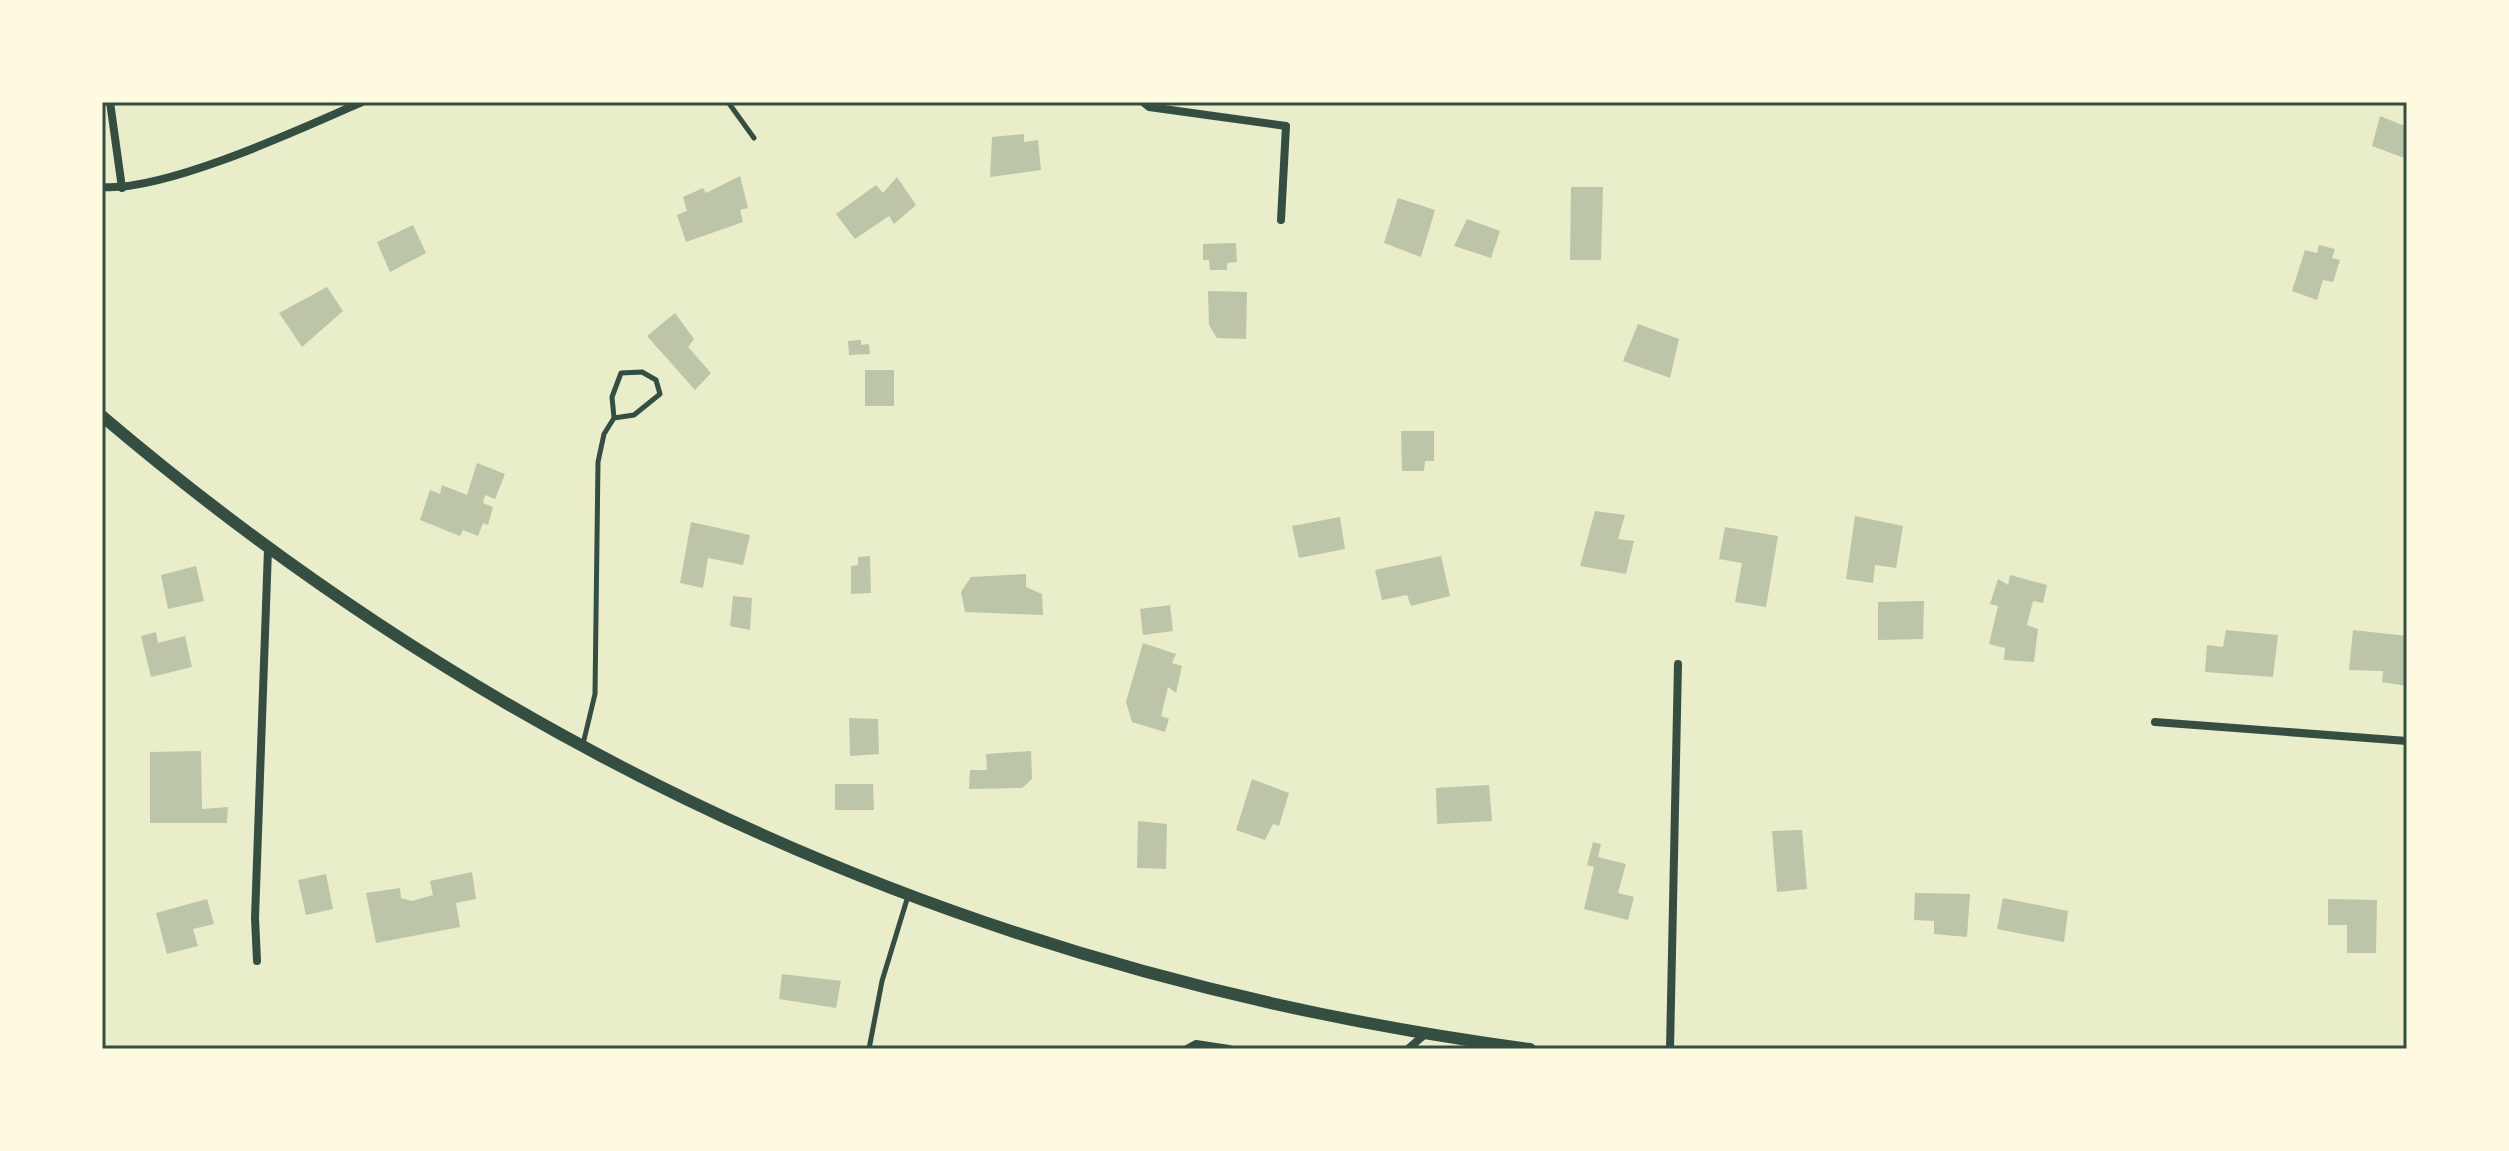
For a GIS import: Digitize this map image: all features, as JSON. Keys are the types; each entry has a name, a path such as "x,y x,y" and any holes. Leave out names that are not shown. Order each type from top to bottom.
{"street":[{"path":"110,102 122,188"},
{"path":"102,187 122,188 215,161 362,102"},
{"path":"1143,102 1149,107 1286,126 1281,220"},
{"path":"102,416 175,478 268,549 404,643 582,748 784,847 908,896 1053,945 1203,988 1424,1035 1530,1049"},
{"path":"257,961 255,918 268,549"},
{"path":"1670,1049 1678,664"},
{"path":"2155,722 2407,741"},
{"path":"1408,1049 1424,1035"},
{"path":"1187,1049 1196,1044 1229,1049"}],"lane":[{"path":"728,102 754,138"},
{"path":"582,748 595,694 598,462 604,434 614,418 612,397 621,373 642,372 656,380 660,394 634,415 614,418"},
{"path":"869,1049 882,981 908,896"}],"building":[{"path":"2380,116 2407,127 2407,159 2372,146"},
{"path":"1024,134 1024,142 1038,140 1041,170 990,177 992,137"},
{"path":"740,176 748,208 740,210 743,222 686,242 677,215 687,211 683,197 703,188 706,193"},
{"path":"897,177 916,205 894,224 889,216 855,239 836,214 876,185 883,193"},
{"path":"1571,187 1603,187 1601,260 1570,260"},
{"path":"1398,198 1435,210 1421,257 1384,243"},
{"path":"1467,219 1500,231 1491,258 1454,246"},
{"path":"413,225 426,253 390,272 377,242"},
{"path":"1236,243 1237,262 1227,263 1227,270 1210,270 1209,260 1203,260 1203,244"},
{"path":"2319,245 2335,249 2332,258 2340,260 2333,282 2323,280 2317,300 2292,291 2305,250 2317,253"},
{"path":"327,287 343,311 302,347 279,313"},
{"path":"1208,291 1247,292 1246,339 1217,338 1209,325"},
{"path":"675,313 694,339 688,347 711,373 695,390 647,336"},
{"path":"1638,324 1679,339 1670,378 1623,361"},
{"path":"861,340 861,345 869,344 870,354 849,355 848,341"},
{"path":"865,370 894,370 894,406 865,406"},
{"path":"1401,431 1434,431 1434,461 1425,461 1424,471 1402,471"},
{"path":"477,463 505,474 495,499 485,495 483,503 493,507 488,525 483,523 478,536 463,530 460,536 420,520 430,490 440,494 442,485 467,495"},
{"path":"1595,511 1625,515 1618,539 1634,541 1626,574 1580,566"},
{"path":"1855,516 1903,526 1896,568 1875,565 1873,583 1846,579"},
{"path":"1340,517 1345,549 1299,558 1292,526"},
{"path":"691,522 750,535 743,565 708,558 703,588 680,583"},
{"path":"1725,527 1778,536 1766,607 1735,602 1742,563 1719,559"},
{"path":"870,556 871,593 851,594 851,566 858,565 858,557"},
{"path":"1441,556 1450,596 1411,606 1407,595 1382,600 1375,570"},
{"path":"196,566 204,601 168,609 161,575"},
{"path":"1026,574 1026,587 1042,594 1043,615 965,612 961,592 971,577"},
{"path":"2010,575 2047,585 2043,603 2033,601 2027,625 2038,629 2034,662 2004,660 2005,648 1989,644 1998,606 1990,604 1998,579 2008,585"},
{"path":"733,596 752,598 750,630 730,626"},
{"path":"1924,601 1923,639 1878,640 1878,602"},
{"path":"1170,605 1173,631 1143,635 1140,609"},
{"path":"2226,630 2278,635 2273,677 2205,672 2207,645 2223,647"},
{"path":"2353,630 2407,636 2404,658 2407,658 2407,686 2382,682 2383,671 2349,670"},
{"path":"156,632 158,643 185,636 192,667 151,677 141,636"},
{"path":"1143,643 1176,654 1172,663 1182,666 1176,693 1168,687 1161,716 1169,719 1165,732 1132,722 1126,702"},
{"path":"849,718 878,719 879,754 850,756"},
{"path":"201,751 202,809 228,807 227,823 150,823 150,752"},
{"path":"1031,751 1032,779 1022,788 969,789 970,770 987,770 986,754"},
{"path":"1252,779 1289,793 1279,826 1273,824 1265,840 1236,830"},
{"path":"835,784 873,784 874,810 835,810"},
{"path":"1489,785 1492,821 1437,824 1436,788"},
{"path":"1138,821 1167,824 1166,869 1137,868"},
{"path":"1802,830 1807,889 1777,892 1772,831"},
{"path":"1593,842 1601,844 1598,857 1626,864 1618,893 1634,897 1628,920 1584,909 1594,867 1587,865"},
{"path":"472,872 476,899 456,903 460,927 376,943 366,893 400,888 401,898 412,901 433,895 430,881"},
{"path":"326,874 333,909 306,915 298,880"},
{"path":"1915,893 1970,894 1967,937 1934,934 1934,921 1914,920"},
{"path":"2003,898 2068,911 2064,942 1997,929"},
{"path":"207,899 214,924 193,929 198,946 167,954 156,913"},
{"path":"2328,899 2377,900 2376,953 2347,953 2347,925 2328,925"},
{"path":"782,974 841,981 836,1008 779,999"}]}
